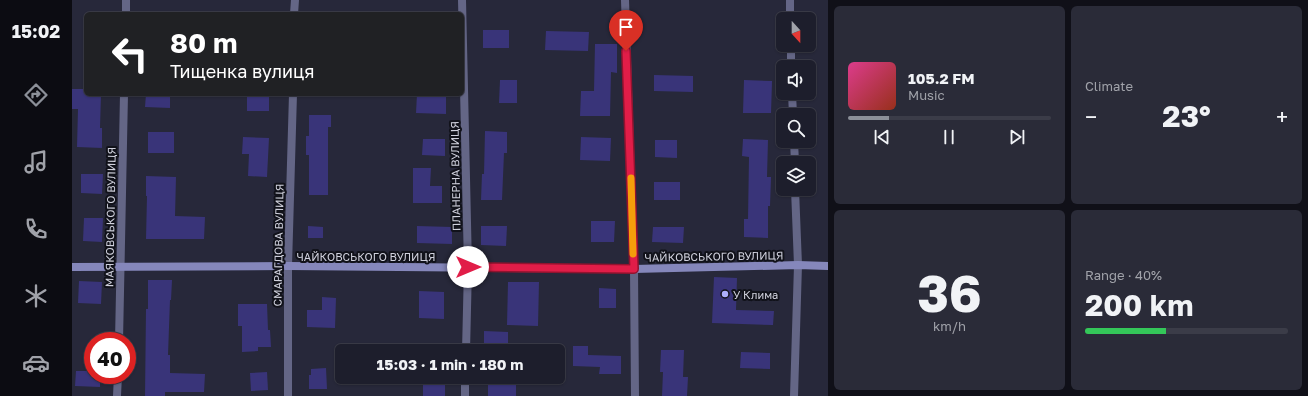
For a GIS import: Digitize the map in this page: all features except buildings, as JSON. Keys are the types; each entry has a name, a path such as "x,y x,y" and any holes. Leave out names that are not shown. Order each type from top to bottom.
{"street":[{"path":"126,0 126,12"},
{"path":"294,12 295,0"},
{"name":"ПЛАНЕРНА ВУЛИЦЯ","path":"462,0 462,12"},
{"path":"624,0 634,269 635,396"},
{"path":"790,0 790,12"},
{"name":"ПЛАНЕРНА ВУЛИЦЯ","path":"464,89 468,267 466,344"},
{"name":"МАЯКОВСЬКОГО ВУЛИЦЯ","path":"119,332 124,96"},
{"name":"СМАРАГДОВА ВУЛИЦЯ","path":"288,396 288,266 292,96"},
{"path":"794,396 798,265 795,196"},
{"name":"ЧАЙКОВСЬКОГО ВУЛИЦЯ","path":"72,267 120,268 288,266 634,269 798,265 828,266"},
{"path":"118,384 118,396"},
{"path":"464,396 465,384"}],"slow traffic":[{"path":"631,178 633,254"}],"place":[{"name":"У Клима","path":"725,294"}],"route":[{"path":"468,267 634,269 626,51"}]}
